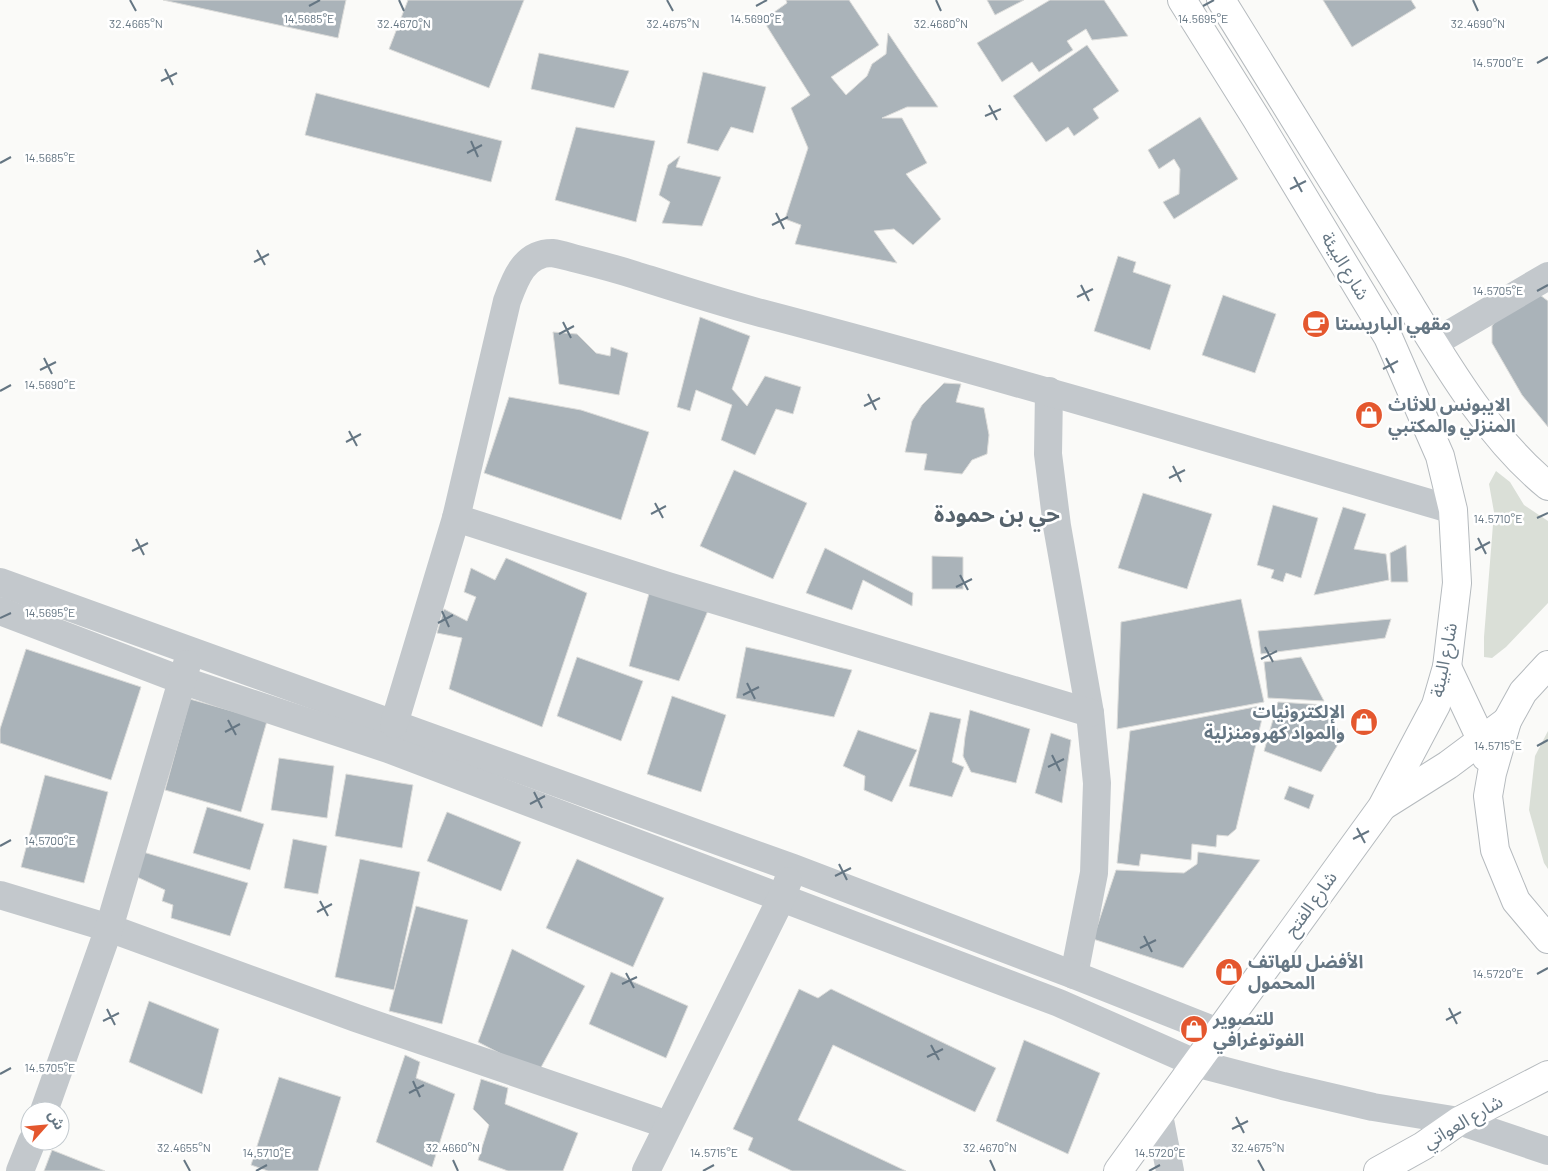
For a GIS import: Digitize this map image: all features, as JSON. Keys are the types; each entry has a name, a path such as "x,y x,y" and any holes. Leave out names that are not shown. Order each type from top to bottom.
{"main road":[{"name":"شارع البيئة","path":"1182,0 1256,118 1388,337 1440,456 1453,510 1457,583 1447,667 1436,704 1382,807"},
{"name":"شارع البيئة","path":"1221,0 1434,343 1485,420 1530,472 1548,486"},
{"path":"1548,665 1523,692 1507,721 1492,773 1488,796 1494,850 1516,901 1548,939"},
{"path":"1447,667 1481,739 1492,773"},
{"path":"1382,807 1448,765 1507,721"},
{"name":"شارع الفتح","path":"1118,1171 1195,1062 1382,807"},
{"name":"شارع العواتي","path":"1378,1171 1423,1146 1459,1121 1548,1075"}],"street":[{"path":"394,724 456,518 507,301 514,280 523,266 532,259 542,255 553,253 608,266 708,299 937,359 1453,510"},
{"path":"1434,343 1548,276"},
{"path":"1049,391 1048,454 1058,526 1090,713 1097,783 1094,873 1074,975"},
{"path":"456,518 668,586 1090,713"},
{"path":"0,582 793,868 1218,1032"},
{"path":"0,611 181,680 388,749 1059,1003 1195,1062 1283,1086 1373,1107 1459,1121 1548,1151"},
{"path":"48,1101 110,928 181,680 192,651"},
{"path":"646,1171 781,899 793,868"},
{"path":"0,895 110,928 356,1018 668,1125"},
{"path":"1159,1115 1170,1171"},
{"path":"1408,1171 1423,1146"},
{"path":"20,1171 28,1151"}],"shaded area":[{"path":"1496,471 1510,482 1524,505 1548,521 1548,603 1506,647 1492,658 1484,657 1484,637 1494,512 1489,484"},
{"path":"1548,731 1548,869 1544,863 1529,810 1535,756"}],"building":[{"path":"163,0 346,0 338,38"},
{"path":"408,0 524,0 489,88 389,49"},
{"path":"786,0 849,0 879,45 831,77 846,95 867,76 872,64 886,54 888,33 938,107 907,107 882,118 902,118 927,163 906,174 941,219 913,245 894,229 874,231 897,263 795,244 801,225 785,219 808,148 791,108 810,95 763,20 787,3"},
{"path":"987,0 1024,0 995,15"},
{"path":"1050,0 1104,0 1128,36 1092,40 1086,29 1067,41 1073,50 1039,72 1032,62 1002,82 977,43"},
{"path":"1323,0 1411,0 1416,8 1352,47"},
{"path":"1087,45 1119,91 1093,109 1099,118 1074,136 1068,127 1046,142 1013,96"},
{"path":"539,53 629,71 614,108 531,89"},
{"path":"703,72 766,87 753,133 731,127 718,151 687,143"},
{"path":"316,93 502,141 491,182 305,135"},
{"path":"1200,117 1238,179 1174,219 1163,202 1179,194 1180,169 1174,159 1159,169 1148,150"},
{"path":"576,127 655,141 636,222 555,200"},
{"path":"680,156 676,167 721,177 702,226 662,223 670,202 659,195 668,165"},
{"path":"1118,256 1136,262 1133,272 1171,285 1150,350 1094,331"},
{"path":"1536,292 1548,301 1548,427 1522,395 1492,343 1492,326 1502,312"},
{"path":"1223,295 1276,314 1255,373 1202,355"},
{"path":"700,317 750,336 732,389 747,406 765,376 801,387 793,414 776,409 755,455 721,440 732,405 696,390 690,411 677,407"},
{"path":"553,332 577,334 596,353 610,356 611,347 628,353 619,395 559,384"},
{"path":"944,383 961,384 956,402 984,408 989,435 987,454 972,460 962,474 924,470 927,454 905,452 912,421 922,405"},
{"path":"509,397 581,410 649,432 621,520 484,473"},
{"path":"734,470 807,503 773,579 700,546"},
{"path":"1143,493 1212,514 1187,589 1118,568"},
{"path":"1273,505 1318,518 1301,578 1286,573 1283,582 1271,578 1274,570 1257,565"},
{"path":"1343,507 1366,514 1354,549 1386,554 1389,580 1314,595"},
{"path":"1406,545 1408,582 1391,582 1390,553"},
{"path":"825,548 913,593 912,606 863,580 852,610 806,593"},
{"path":"932,556 963,557 963,589 932,589"},
{"path":"506,558 587,593 542,727 449,689 462,638 437,633 444,609 467,621 476,597 464,592 471,568 495,580"},
{"path":"650,590 709,608 679,681 629,666"},
{"path":"1241,599 1264,702 1117,729 1121,622"},
{"path":"1391,619 1385,638 1261,654 1258,631"},
{"path":"746,647 852,670 834,717 736,698"},
{"path":"26,649 141,687 111,780 0,743 0,729"},
{"path":"577,657 643,681 621,741 557,716"},
{"path":"1301,657 1324,701 1268,698 1264,662"},
{"path":"672,696 726,715 701,792 647,774"},
{"path":"190,699 267,721 241,812 165,790"},
{"path":"1278,702 1325,705 1342,738 1321,772 1264,751"},
{"path":"1260,706 1264,710 1236,829 1228,836 1217,835 1216,847 1192,844 1191,860 1141,854 1139,866 1117,863 1130,731"},
{"path":"970,710 1030,729 1016,783 971,772 963,756"},
{"path":"930,712 961,719 952,762 964,767 952,797 909,786"},
{"path":"858,730 917,750 892,802 864,790 865,776 843,766"},
{"path":"1051,733 1071,740 1062,803 1035,793"},
{"path":"279,758 334,766 327,818 271,810"},
{"path":"346,774 413,785 402,848 335,836"},
{"path":"45,775 108,792 84,883 21,867"},
{"path":"1289,786 1314,795 1309,809 1284,799"},
{"path":"207,807 264,824 250,870 193,853"},
{"path":"447,812 521,842 501,891 427,861"},
{"path":"293,839 327,846 318,894 284,888"},
{"path":"143,852 248,883 230,936 171,918 173,905 162,901 165,890 135,876"},
{"path":"1198,852 1260,860 1183,968 1093,939 1116,870 1184,873 1197,864"},
{"path":"360,859 420,872 394,990 335,977"},
{"path":"577,859 664,898 633,967 546,928"},
{"path":"416,906 468,920 442,1024 389,1011"},
{"path":"512,949 585,986 538,1073 478,1042"},
{"path":"611,972 688,1006 666,1058 589,1024"},
{"path":"799,989 818,998 831,989 996,1068 975,1112 833,1045 798,1120 906,1171 792,1171 748,1150 753,1138 733,1129"},
{"path":"149,1001 219,1029 202,1094 129,1062"},
{"path":"1024,1040 1100,1073 1068,1154 996,1121"},
{"path":"405,1055 420,1062 416,1078 455,1094 432,1167 376,1142"},
{"path":"279,1077 341,1097 318,1171 268,1171 251,1165"},
{"path":"481,1079 508,1088 505,1104 578,1133 563,1171 508,1171 478,1160 489,1125 473,1109"},
{"path":"52,1151 55,1151 105,1171 44,1171"}],"place":[{"name":"مقهي الباريستا","path":"1316,324"},
{"name":"الايبونس للاثاث المنزلي والمكتبي","path":"1369,415"},
{"name":"الإلكترونيات والمواد كهرومنزلية","path":"1364,722"},
{"name":"الأفضل للهاتف المحمول","path":"1229,972"},
{"name":"للتصوير الفوتوغرافي","path":"1194,1029"}],"district":[{"name":"حي بن حمودة","path":"997,514"}]}
